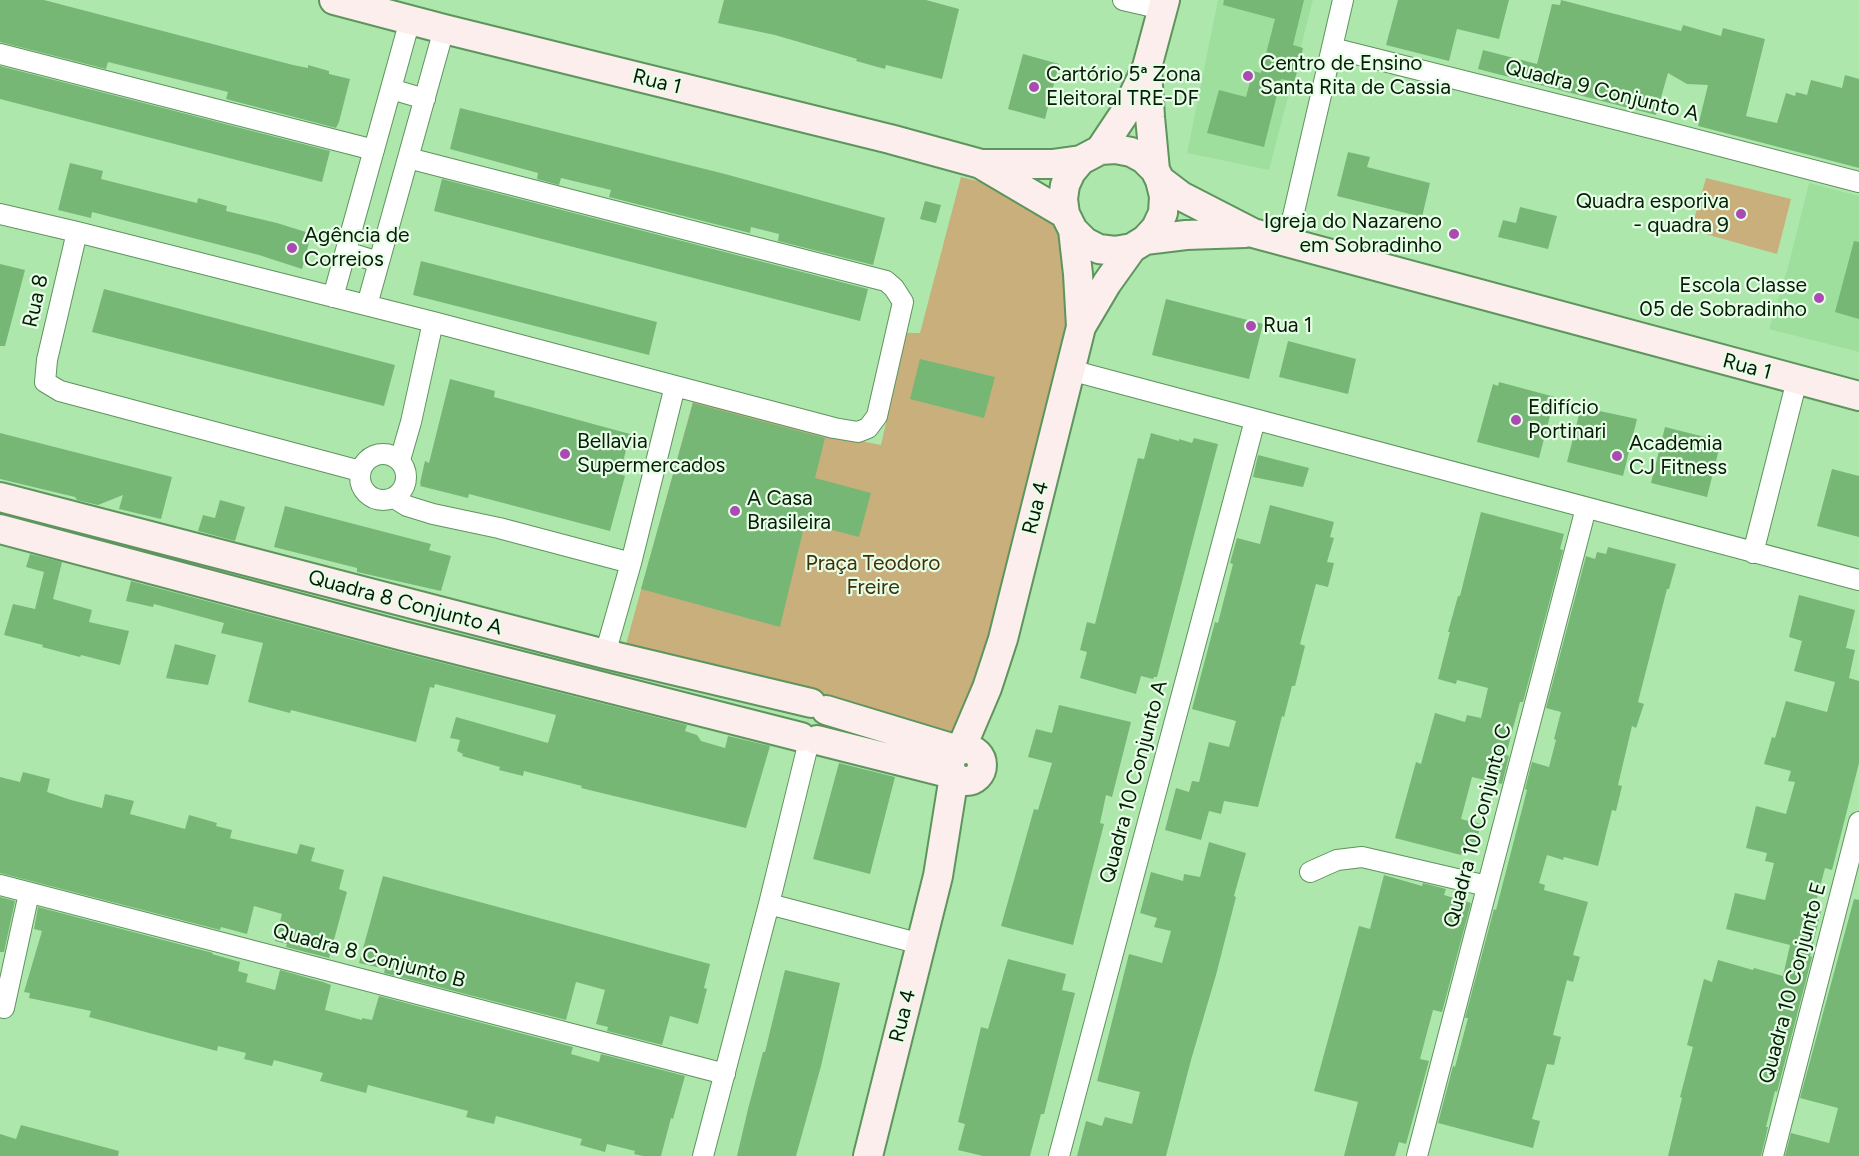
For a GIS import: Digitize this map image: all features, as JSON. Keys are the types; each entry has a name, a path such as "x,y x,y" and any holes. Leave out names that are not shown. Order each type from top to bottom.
{"street":[{"name":"Rua 1","path":"334,0 890,139 981,164"},
{"path":"1081,327 1078,274 1063,200 1065,185 1071,172 1091,155 1126,111 1147,67 1164,5 1123,0"},
{"path":"1287,242 1343,0"},
{"path":"333,297 410,20"},
{"path":"367,306 444,29"},
{"name":"Quadra 9 Conjunto A","path":"1332,48 1859,182"},
{"path":"0,54 374,150"},
{"path":"1081,327 1107,283 1138,244 1156,228 1163,213 1164,196 1158,175 1149,117 1147,67"},
{"path":"391,89 425,99"},
{"path":"981,164 1029,165 1116,149 1131,152 1144,159 1181,196 1253,233"},
{"path":"0,214 77,231 433,322 834,428 858,432 868,428 877,416 903,302 894,288 886,281 408,158"},
{"path":"981,164 1069,222 1084,242 1099,249 1115,251 1186,234 1253,233"},
{"name":"Rua 8","path":"77,231 47,360 45,382 60,391 360,471"},
{"name":"Rua 1","path":"1253,233 1859,396"},
{"path":"346,252 379,262"},
{"path":"400,460 418,393 433,322"},
{"name":"Rua 4","path":"868,1156 938,876 962,764 1003,639 1081,327"},
{"path":"1070,370 1859,580"},
{"path":"1753,553 1797,380"},
{"path":"605,654 631,563 675,386"},
{"name":"Quadra 10 Conjunto A","path":"1059,1156 1255,420"},
{"path":"382,453 400,460 407,477 401,493 385,501 374,499 365,492 360,482 360,471 365,462 382,453"},
{"name":"Quadra 8 Conjunto A","path":"0,498 447,614 819,707 962,764"},
{"path":"394,498 407,506 433,514 500,528 631,563"},
{"name":"Quadra 10 Conjunto C","path":"1417,1156 1586,508"},
{"name":"Quadra 8 Conjunto A","path":"0,529 440,646 809,740 962,764"},
{"path":"403,636 399,632 396,621 400,610 409,604"},
{"path":"440,646 450,635 452,628 447,614"},
{"path":"703,1156 809,740 825,735 830,728 830,718 819,707"},
{"name":"Quadra 10 Conjunto E","path":"1773,1156 1859,822"},
{"path":"1310,872 1337,860 1362,857 1487,886"},
{"name":"Quadra 8 Conjunto B","path":"0,885 725,1074"},
{"path":"4,1008 29,893"},
{"path":"769,904 921,944"}],"shaded area":[{"name":"Centro de Ensino Santa Rita de Cassia","path":"1218,0 1313,0 1269,170 1187,153"},
{"name":"Escola Classe 05 de Sobradinho","path":"1809,183 1859,196 1859,352 1769,329 1788,267"}],"green space":[{"name":"Praça Teodoro Freire","path":"961,177 1010,189 1065,232 1079,318 982,679 957,733 625,648 694,398 841,437 881,445 906,333 920,333"},
{"name":"Quadra esporiva - quadra 9","path":"1706,178 1791,199 1777,254 1691,230"}],"building":[{"path":"0,0 44,0 293,65 308,68 308,65 329,71 329,74 350,79 339,122 336,128 226,99 228,92 108,62 106,69 0,42"},
{"path":"724,0 926,0 959,9 942,79 886,65 885,69 775,35 718,23"},
{"path":"1224,0 1304,0 1293,45 1303,48 1299,66 1294,82 1281,79 1264,147 1207,133 1219,90 1246,97 1253,71 1261,73 1275,19 1223,5"},
{"path":"1398,0 1509,0 1499,39 1457,29 1449,61 1386,45"},
{"path":"1561,0 1681,31 1683,25 1721,36 1723,28 1765,39 1746,116 1777,123 1786,93 1795,96 1796,92 1807,95 1811,80 1842,88 1845,75 1859,79 1859,168 1698,126 1708,85 1687,84 1668,73 1656,115 1478,69 1483,50 1537,64 1552,4 1560,5"},
{"name":"Cartório 5ª Zona Eleitoral TRE-DF","path":"1023,54 1059,64 1045,119 1008,109"},
{"path":"0,66 330,151 322,182 0,99"},
{"path":"460,108 725,174 885,218 873,265 778,241 779,234 751,227 750,233 609,197 611,190 561,178 559,185 537,179 538,173 450,149"},
{"path":"1348,152 1370,157 1367,167 1430,183 1422,217 1337,196"},
{"path":"70,163 103,171 101,179 197,203 198,198 227,206 226,211 309,233 311,235 302,269 259,255 92,212 91,218 58,210"},
{"path":"442,179 868,289 860,321 434,211"},
{"path":"925,201 941,205 936,223 920,219"},
{"path":"1520,207 1557,216 1548,249 1498,237 1503,220 1516,223"},
{"path":"1854,241 1859,242 1859,319 1835,312"},
{"path":"421,261 657,322 649,355 413,295"},
{"path":"0,264 25,270 5,346 0,346"},
{"path":"104,289 395,365 384,406 92,332"},
{"path":"1166,299 1263,324 1249,379 1152,355"},
{"path":"1288,341 1356,359 1348,394 1279,377"},
{"path":"920,359 995,377 984,418 910,399"},
{"path":"450,379 495,391 494,397 630,434 620,474 625,476 610,531 469,494 468,498 420,486 425,461 429,463"},
{"name":"Edifício Portinari","path":"1499,382 1555,397 1539,458 1477,442 1493,384 1498,386"},
{"name":"A Casa Brasileira","path":"693,403 825,438 815,478 871,493 859,537 805,523 780,627 641,589"},
{"path":"1581,407 1637,419 1623,476 1567,462"},
{"path":"1665,427 1721,441 1707,497 1651,483"},
{"path":"0,433 172,477 161,519 119,509 123,495 98,505 77,500 75,497 0,479"},
{"path":"1151,433 1179,441 1179,439 1192,443 1194,438 1218,444 1157,677 1153,679 1141,676 1136,694 1080,678 1087,652 1080,650 1087,622 1095,624 1138,458 1144,459"},
{"path":"1258,455 1309,468 1303,487 1253,477"},
{"path":"1832,469 1859,476 1859,537 1817,526"},
{"path":"220,500 245,507 235,541 198,531 203,515 215,518"},
{"path":"1270,505 1334,522 1330,537 1334,538 1327,562 1334,563 1328,587 1316,584 1300,644 1305,646 1295,686 1292,686 1284,717 1282,716 1258,807 1224,801 1221,814 1209,811 1201,840 1165,830 1176,788 1189,792 1192,781 1199,782 1209,742 1229,747 1236,721 1192,709 1215,622 1218,623 1237,538 1260,544"},
{"path":"285,506 431,544 429,550 451,556 441,591 357,572 357,568 274,547"},
{"path":"1481,512 1564,534 1560,549 1563,550 1523,702 1520,702 1506,755 1509,756 1502,784 1472,777 1461,819 1481,824 1474,849 1464,846 1461,855 1395,838 1416,762 1421,764 1435,713 1465,722 1467,715 1481,718 1488,688 1457,680 1456,684 1438,679 1450,632 1448,632 1458,596 1460,596"},
{"path":"1608,547 1676,564 1669,589 1667,589 1638,702 1644,704 1636,728 1632,726 1618,785 1622,786 1616,811 1612,810 1598,866 1547,855 1539,883 1545,885 1544,890 1588,902 1573,955 1580,957 1573,982 1567,980 1553,1035 1561,1037 1554,1065 1547,1064 1532,1119 1540,1121 1533,1148 1438,1123 1468,1018 1465,1018 1494,909 1496,910 1532,762 1549,767 1561,712 1546,708 1586,556 1595,559 1597,552 1606,554"},
{"path":"30,554 62,562 53,599 92,610 89,622 129,631 120,665 81,655 80,657 4,635 13,604 35,609 44,572 26,567"},
{"path":"131,581 687,725 685,731 697,735 701,741 725,748 728,736 770,746 746,828 581,788 582,786 524,771 523,776 499,770 500,767 462,756 463,754 457,751 460,740 450,738 456,717 548,743 556,715 435,684 434,688 430,687 416,742 291,710 290,713 248,702 263,643 221,633 224,623 154,604 153,607 126,601"},
{"path":"1799,595 1855,610 1846,648 1855,650 1849,678 1859,681 1859,763 1832,870 1825,868 1814,910 1821,911 1810,956 1812,957 1777,1092 1775,1091 1761,1156 1668,1156 1693,1047 1687,1045 1704,979 1712,982 1718,960 1783,976 1790,945 1726,929 1735,893 1765,900 1774,863 1765,861 1767,853 1746,848 1756,806 1786,814 1795,782 1788,781 1791,771 1764,764 1772,737 1775,738 1786,701 1827,712 1835,682 1794,671 1802,641 1789,637"},
{"path":"175,644 216,655 208,685 166,678"},
{"path":"1059,705 1131,722 1112,797 1106,795 1100,823 1104,824 1073,945 1001,926 1034,809 1038,810 1052,763 1028,757 1036,729 1052,733"},
{"path":"839,763 895,777 870,874 813,859"},
{"path":"23,772 50,779 47,792 71,800 102,808 105,794 134,801 130,814 185,829 189,815 232,830 230,838 297,854 300,844 315,848 311,861 344,870 339,889 347,892 329,958 286,947 287,944 275,941 282,914 254,906 247,934 221,927 220,930 0,873 0,777 20,782"},
{"path":"1209,842 1246,853 1216,975 1166,1156 1077,1156 1086,1121 1102,1126 1105,1117 1132,1124 1140,1092 1097,1081 1129,954 1162,963 1171,931 1154,927 1157,918 1140,913 1151,872 1183,881 1184,874 1200,877"},
{"path":"1384,875 1422,886 1423,883 1446,889 1444,895 1471,903 1442,1012 1433,1010 1420,1059 1429,1061 1406,1144 1399,1142 1395,1156 1344,1156 1358,1102 1314,1091 1359,926 1370,929"},
{"path":"383,876 710,964 704,988 707,989 698,1024 670,1016 662,1045 607,1031 608,1027 596,1024 605,990 576,982 566,1020 384,973 385,969 359,963"},
{"path":"0,897 15,901 4,952 0,952"},
{"path":"1854,899 1859,900 1859,1156 1785,1156 1791,1133 1829,1143 1838,1108 1800,1098"},
{"path":"38,907 240,962 238,971 248,974 246,982 275,990 280,970 323,982 331,985 325,1010 362,1020 362,1018 372,1020 379,996 573,1047 571,1054 599,1062 601,1054 685,1076 661,1156 634,1154 635,1151 607,1144 605,1152 580,1145 582,1139 496,1116 494,1124 466,1117 468,1111 368,1085 366,1093 320,1081 323,1073 274,1060 272,1066 244,1059 246,1053 218,1046 217,1051 89,1017 91,1011 29,998 30,993 24,992 42,931 34,929"},
{"path":"1008,959 1066,974 1062,990 1075,993 1044,1114 1041,1114 1030,1156 983,1156 958,1150 965,1124 958,1122 981,1027 988,1029"},
{"path":"785,970 840,983 821,1066 796,1156 737,1156 763,1052 765,1052"},
{"path":"21,1125 119,1151 118,1156 0,1156 0,1134 16,1139"}],"place":[{"name":"Centro de Ensino Santa Rita de Cassia","path":"1248,76"},
{"name":"Cartório 5ª Zona Eleitoral TRE-DF","path":"1034,87"},
{"name":"Quadra esporiva - quadra 9","path":"1741,214"},
{"name":"Igreja do Nazareno em Sobradinho","path":"1454,234"},
{"name":"Agência de Correios","path":"292,248"},
{"name":"Escola Classe 05 de Sobradinho","path":"1819,298"},
{"name":"Rua 1","path":"1251,326"},
{"name":"Edifício Portinari","path":"1516,420"},
{"name":"Bellavia Supermercados","path":"565,454"},
{"name":"Academia CJ Fitness","path":"1617,456"},
{"name":"A Casa Brasileira","path":"735,511"}]}
